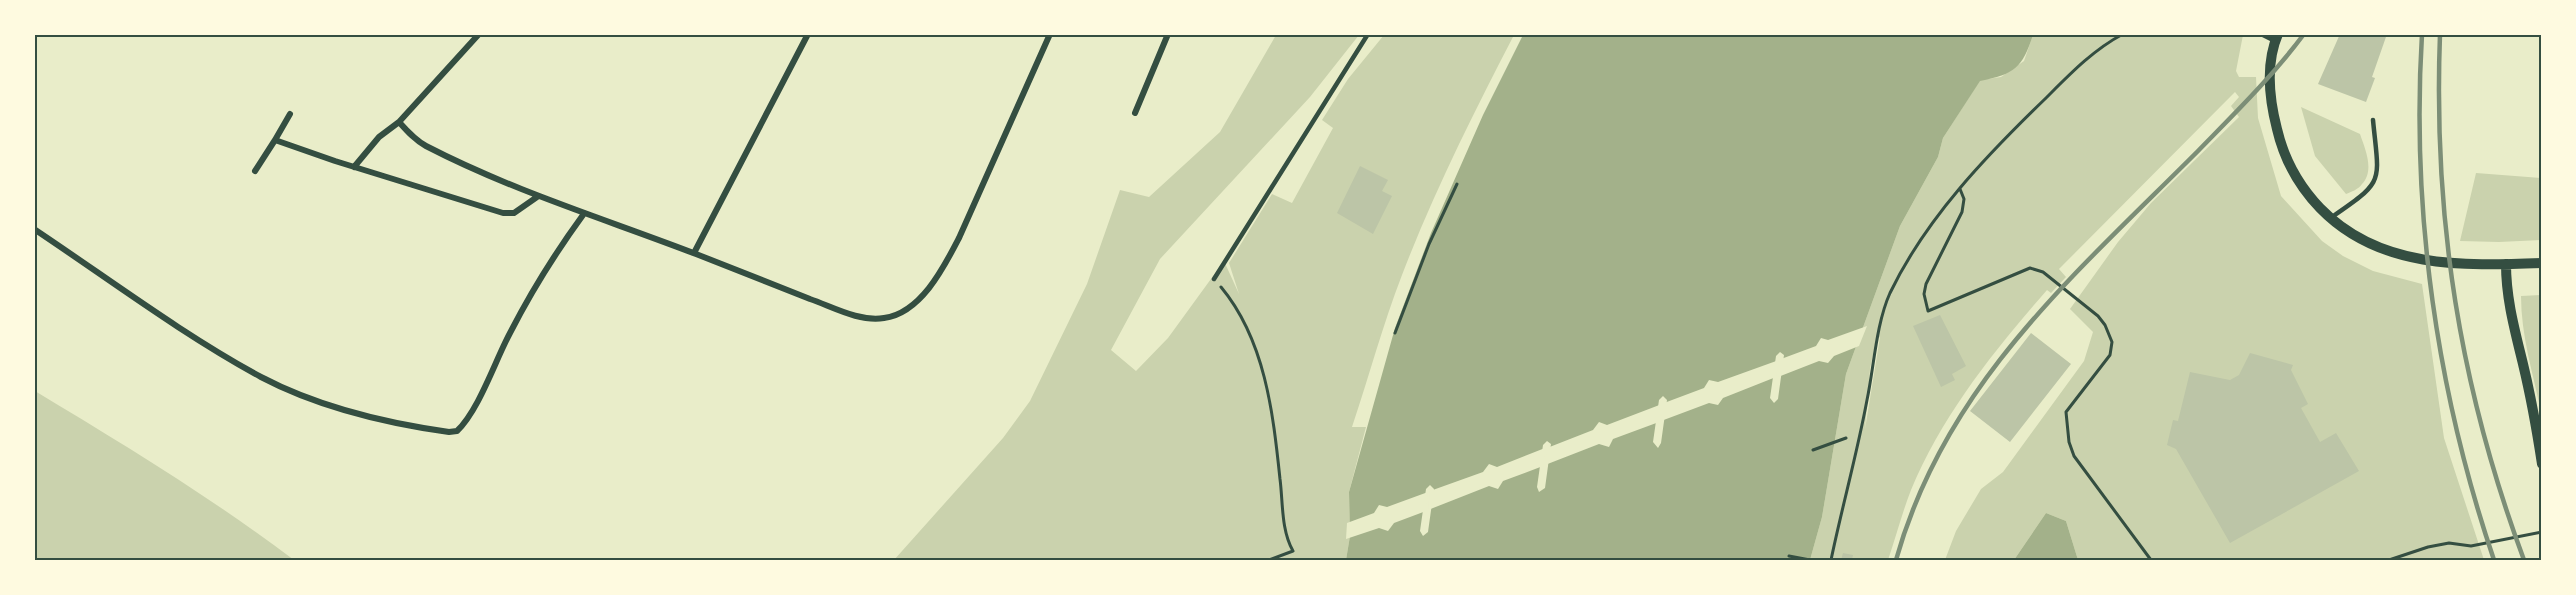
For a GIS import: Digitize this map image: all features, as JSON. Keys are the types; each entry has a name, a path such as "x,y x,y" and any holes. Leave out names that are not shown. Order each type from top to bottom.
{"street":[{"path":"354,167 379,137 399,122 479,34"},
{"path":"694,254 808,34"},
{"path":"399,122 424,145 537,197 861,317 886,318 907,308 932,283 959,238 1050,34"},
{"path":"1135,113 1168,34"},
{"path":"2277,38 2270,77 2270,92 2279,139 2289,166 2302,186 2330,219 2352,235 2381,250 2440,263 2541,263"},
{"path":"255,171 290,114"},
{"path":"275,140 503,213 514,213 537,197"},
{"path":"34,229 186,332 262,377 305,396 351,412 449,432 457,431 472,412 511,330 556,253 584,215"},
{"path":"2506,264 2506,286 2511,317 2536,430 2541,464"}],"lane":[{"path":"1214,279 1368,34"},
{"path":"2261,34 2277,38"},
{"path":"2330,219 2365,194 2373,185 2378,166 2373,120"}],"path":[{"path":"1831,561 1867,403 1883,317 1890,294 1918,246 1960,189 1993,151 2089,56 2123,34"},
{"path":"1395,333 1415,276 1457,184"},
{"path":"1960,189 1964,199 1962,212 1926,284 1924,294 1928,311 2030,268 2043,272 2098,316 2109,333 2112,349 2107,360 2066,412 2069,442 2082,468 2151,561"},
{"path":"1214,279 1231,299 1245,324 1260,363 1277,449 1286,536 1293,551 1269,561"},
{"path":"1813,450 1846,438"},
{"path":"2389,561 2428,547 2449,543 2471,546 2541,532"},
{"path":"1789,556 1810,560"}],"shaded area":[{"path":"1276,35 1359,35 1310,97 1160,259 1111,350 1136,371 1168,338 1224,261 1239,294 1229,263 1272,194 1292,203 1333,128 1322,120 1348,79 1384,35 1514,35 1469,123 1427,214 1382,331 1352,427 1366,427 1349,492 1350,536 1346,560 894,560 1003,438 1030,401 1087,284 1120,190 1149,197 1220,132"},
{"path":"1523,35 2033,35 2025,55 2015,68 2002,76 1980,81 1943,138 1938,157 1900,226 1846,374 1822,517 1810,560 1346,560 1350,536 1349,492 1395,328 1431,233 1483,115","holes":["1780,352 1784,355 1778,399 1774,403 1770,398 1776,356","1663,396 1667,400 1661,443 1658,448 1653,442 1659,400","1547,441 1551,444 1545,488 1539,492 1537,487 1543,445","1430,485 1434,489 1428,532 1423,536 1420,531 1426,489"]},
{"path":"2033,35 2243,35 2236,71 2239,77 2256,77 2258,118 2281,196 2322,241 2343,256 2373,271 2422,284 2444,438 2484,560 2078,560 2066,521 2046,513 2014,560 1945,560 1956,531 1981,489 2003,472 2084,361 2093,332 2070,309 2118,242 2151,203 2239,117 2231,106 2239,97 2235,92 2059,269 2066,277 2051,293 2047,290 1989,360 1938,435 1924,462 1911,490 1888,560 1810,560 1822,517 1846,374 1900,226 1938,157 1943,138 1980,80 2001,77 2024,61","holes":["1880,337 1865,429 1870,369 1876,339"]},
{"path":"2301,107 2360,134 2366,153 2368,172 2357,189 2346,194 2315,156"},
{"path":"2476,173 2541,178 2541,240 2460,241"},
{"path":"2542,295 2541,412 2525,340 2521,296"},
{"path":"35,391 199,493 294,560 35,560"},
{"path":"2046,513 2066,521 2078,560 2014,560"}],"pier":[{"path":"1867,326 1859,346 1834,356 1828,363 1819,361 1778,377 1781,359 1816,346 1821,338 1828,340"},
{"path":"1779,360 1776,377 1723,398 1718,405 1709,403 1661,421 1664,403 1704,388 1709,380 1718,382"},
{"path":"1662,404 1659,422 1613,439 1609,447 1599,444 1545,465 1547,448 1593,430 1599,422 1607,425"},
{"path":"1545,448 1543,466 1503,481 1498,489 1489,486 1428,510 1430,491 1483,472 1489,464 1497,467"},
{"path":"1428,492 1426,511 1394,523 1388,531 1379,528 1346,539 1347,523 1374,513 1379,505 1387,507"}],"building":[{"path":"2340,34 2387,34 2366,102 2318,84"},
{"path":"1360,166 1388,180 1382,191 1392,196 1373,234 1337,213"},
{"path":"1940,315 1966,366 1952,374 1955,380 1941,387 1913,326"},
{"path":"2031,333 2071,364 2010,442 1970,411"},
{"path":"2250,353 2293,365 2291,370 2308,404 2301,408 2320,442 2336,433 2359,471 2230,543 2176,449 2167,445 2173,420 2178,421 2190,372 2230,380 2239,375"},
{"path":"1843,553 1853,555 1852,560 1841,560"}],"railway":[{"path":"1896,560 1918,497 1946,440 1980,387 2018,337 2060,289 2252,95 2304,34"},
{"path":"2422,34 2421,168 2432,301 2457,432 2494,560"},
{"path":"2440,34 2441,170 2455,302 2467,367 2483,431 2524,560"}]}
